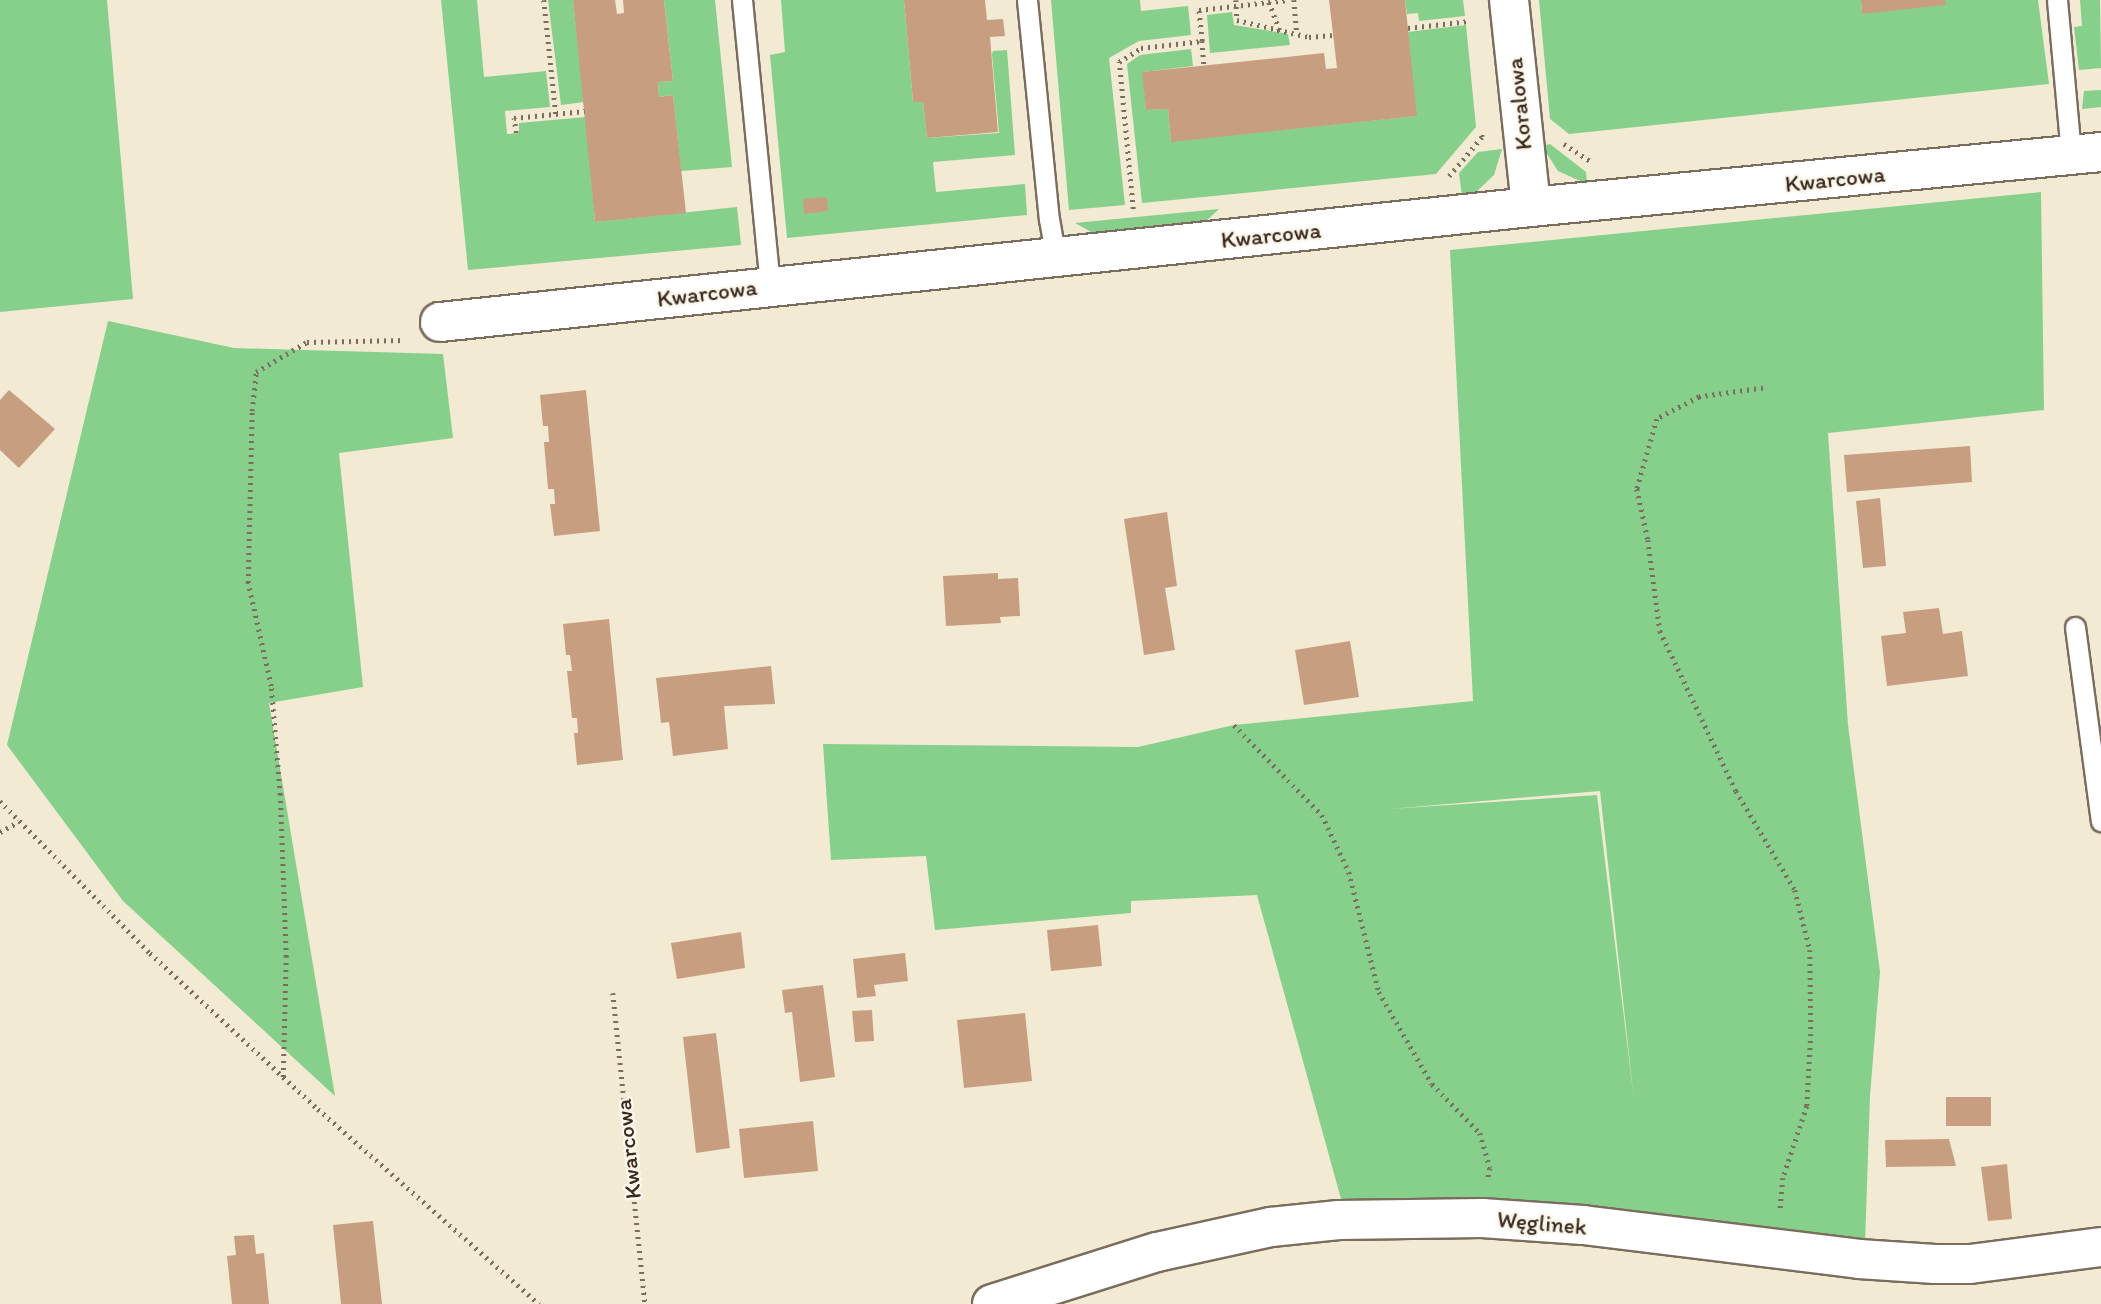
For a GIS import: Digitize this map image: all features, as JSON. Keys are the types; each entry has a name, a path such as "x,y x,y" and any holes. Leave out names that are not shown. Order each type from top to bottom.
{"street":[{"name":"Koralowa","path":"1509,0 1531,207"},
{"name":"Kwarcowa","path":"429,331 770,286 1531,207 2086,154"},
{"name":"Węglinek","path":"992,1304 1157,1252 1271,1227 1339,1220 1482,1218 1583,1225 1859,1259 1970,1264 2101,1247"}],"lane":[{"path":"742,0 770,286"},
{"path":"1027,0 1049,219 1056,257"},
{"path":"2057,0 2086,154"},
{"path":"2075,627 2101,821"}],"path":[{"path":"544,0 556,114"},
{"path":"1204,64 1199,10 1236,3 1288,0"},
{"path":"1294,0 1297,34"},
{"path":"1269,2 1280,30"},
{"path":"1236,3 1237,20 1309,37 1332,35"},
{"path":"1408,28 1470,21"},
{"path":"1133,209 1119,62 1141,48 1202,41"},
{"path":"516,133 514,118 585,111"},
{"path":"1447,178 1482,137"},
{"path":"1556,138 1599,166"},
{"path":"283,1077 286,957 279,781 271,686 248,583 252,411 257,372 307,342 429,331"},
{"path":"1763,388 1699,397 1657,419 1637,489 1648,540 1660,631 1737,791 1795,890 1810,950 1811,1034 1807,1106 1783,1178 1775,1249"},
{"path":"1234,725 1322,814 1349,873 1379,992 1432,1084 1480,1133 1490,1168 1482,1218"},
{"path":"0,801 150,953 283,1077 539,1304"},
{"path":"0,832 18,822"},
{"name":"Kwarcowa","path":"613,993 645,1304"}],"green space":[{"path":"0,0 107,0 133,299 0,312"},
{"path":"441,0 477,0 484,77 546,71 550,107 505,111 507,134 519,133 519,123 586,117 595,222 737,207 741,245 468,270"},
{"path":"548,0 573,0 584,102 561,105"},
{"path":"664,0 715,0 732,167 681,171 673,95 659,97 658,82 673,81"},
{"path":"781,0 904,0 913,102 923,102 927,138 999,133 992,54 993,51 1007,50 1015,155 933,162 936,192 1025,184 1027,215 787,238 770,55 785,52"},
{"path":"1051,0 1140,0 1141,11 1188,6 1191,35 1139,41 1109,58 1125,205 1069,210"},
{"path":"1405,0 1463,0 1465,16 1419,21 1418,13 1407,14"},
{"path":"1539,0 1861,0 1862,13 1945,4 1945,0 2038,0 2049,84 1569,134 1550,119"},
{"path":"2080,0 2100,0 2101,68 2079,70 2074,27 2082,26"},
{"path":"1232,12 1234,25 1288,34 1290,45 1210,53 1207,15"},
{"path":"1466,25 1476,127 1436,174 1142,203 1127,64 1140,55 1191,49 1193,66 1143,72 1146,110 1168,109 1171,141 1416,116 1408,32"},
{"path":"2101,90 2101,107 2082,109 2084,91"},
{"path":"1550,144 1586,172 1587,184 1558,171 1542,146"},
{"path":"1502,149 1494,175 1476,192 1462,196 1459,173 1478,152"},
{"path":"2041,192 2044,410 1828,433 1848,725 1880,972 1870,1096 1865,1245 1343,1206 1257,895 1131,901 1131,913 935,930 926,856 831,860 823,744 1138,747 1234,725 1473,701 1450,250","holes":["1600,791 1634,1100 1597,795 1390,809"]},
{"path":"1219,209 1204,223 1095,234 1075,223"},
{"path":"108,321 234,348 443,354 453,438 339,453 363,687 269,703 335,1096 123,901 7,745"}],"building":[{"path":"573,0 615,0 617,14 624,13 623,0 664,0 673,81 658,82 659,97 673,95 686,213 595,222"},
{"path":"904,0 985,0 987,20 1003,19 1005,36 990,37 998,132 927,138 923,102 913,102"},
{"path":"1329,0 1405,0 1417,116 1171,142 1168,109 1146,110 1142,72 1324,53 1326,69 1337,68"},
{"path":"1861,0 1945,0 1946,5 1862,14"},
{"path":"827,197 828,211 804,214 803,199"},
{"path":"9,390 55,429 19,468 0,450 0,400"},
{"path":"586,390 600,531 554,536 550,504 555,504 554,489 548,489 544,442 549,442 548,426 543,426 540,395"},
{"path":"1970,446 1972,482 1847,492 1844,455"},
{"path":"1880,498 1886,566 1863,568 1856,501"},
{"path":"1167,512 1177,586 1165,588 1175,650 1144,655 1124,519"},
{"path":"998,573 998,579 1018,578 1020,616 1000,617 1001,623 946,626 943,576"},
{"path":"1939,608 1943,634 1962,631 1968,676 1887,686 1881,636 1906,633 1903,612"},
{"path":"609,619 623,760 577,765 574,733 578,733 577,718 572,718 567,671 572,671 570,655 566,655 563,624"},
{"path":"1350,641 1359,697 1304,705 1295,650"},
{"path":"771,666 775,704 724,706 728,749 673,756 669,722 661,723 656,678"},
{"path":"1098,925 1102,966 1051,971 1047,930"},
{"path":"741,932 745,968 677,979 671,943"},
{"path":"905,953 908,981 874,985 876,996 857,998 853,959"},
{"path":"823,985 835,1077 800,1082 792,1012 785,1013 782,990"},
{"path":"872,1010 874,1041 855,1042 852,1011"},
{"path":"1025,1013 1032,1081 964,1088 957,1020"},
{"path":"716,1033 730,1148 696,1153 683,1037"},
{"path":"1946,1097 1991,1097 1991,1126 1946,1126"},
{"path":"813,1121 818,1171 744,1178 739,1129"},
{"path":"1949,1139 1956,1166 1886,1167 1885,1140"},
{"path":"2007,1164 2012,1219 1988,1221 1981,1167"},
{"path":"373,1221 382,1304 341,1304 333,1225"},
{"path":"254,1235 256,1254 264,1253 269,1304 232,1304 227,1256 236,1255 234,1236"}]}
